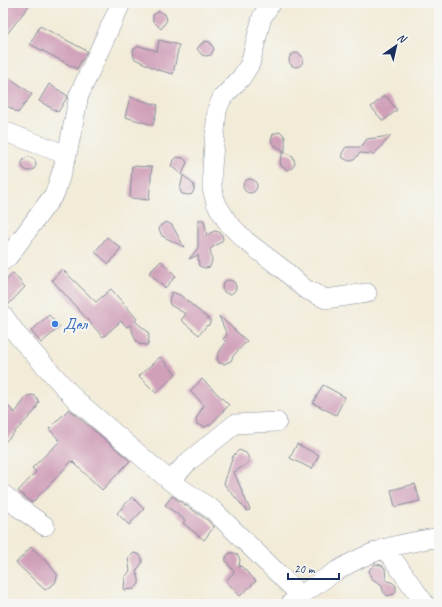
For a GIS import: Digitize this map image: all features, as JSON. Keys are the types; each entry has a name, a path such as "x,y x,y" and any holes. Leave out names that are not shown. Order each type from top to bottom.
{"street":[{"path":"3,261 8,257 55,193 67,155 79,95 121,3"},
{"path":"270,3 262,17 250,64 241,78 222,98 217,110 212,168 212,188 216,203 228,223 246,241 284,270 304,289 326,299 367,293"},
{"path":"3,131 67,155"},
{"path":"3,315 18,336 76,400 170,481 213,510 295,600 343,567 360,558 385,548 439,538"},
{"path":"170,481 189,461 235,424 277,422"},
{"path":"3,494 18,507 45,526"},
{"path":"385,548 425,604"}],"building":[{"path":"9,3 31,3 3,39 3,11"},
{"path":"159,11 165,14 167,20 161,29 153,21 153,15"},
{"path":"40,26 87,51 77,69 30,44"},
{"path":"159,40 179,45 173,74 158,70 135,59 134,57 133,50 139,46 157,51"},
{"path":"206,41 210,42 214,49 211,55 206,56 202,55 197,49"},
{"path":"293,53 299,53 303,57 303,63 299,67 293,67 289,63 289,57"},
{"path":"3,73 32,94 18,113 3,103"},
{"path":"49,84 68,96 58,112 39,101"},
{"path":"385,95 397,110 383,121 371,107"},
{"path":"130,97 158,105 153,125 125,117"},
{"path":"278,132 282,133 285,137 285,151 274,145 271,141 273,134"},
{"path":"391,136 374,154 360,153 354,160 349,161 343,158 342,153 346,147 361,147 367,139"},
{"path":"283,152 293,156 295,164 292,168 287,170 281,166 280,161"},
{"path":"26,157 32,157 36,161 36,167 32,171 26,171 22,167 22,161"},
{"path":"177,157 183,158 187,162 182,175 171,166"},
{"path":"132,166 152,167 149,200 130,198"},
{"path":"183,175 194,185 192,194 182,194 180,190"},
{"path":"247,179 253,179 257,183 257,189 253,193 247,193 243,189 243,183"},
{"path":"198,220 204,220 207,236 215,231 222,235 223,239 210,249 212,260 210,267 205,268 199,266 198,255 189,259 198,248"},
{"path":"166,222 172,225 184,247 162,236 159,229 161,225"},
{"path":"107,237 121,248 109,264 95,252"},
{"path":"161,261 176,276 165,288 149,273"},
{"path":"62,269 96,302 111,289 137,319 135,321 148,332 148,345 139,344 136,341 130,325 127,327 121,321 103,337 52,280"},
{"path":"13,273 25,287 8,305 3,304 3,284"},
{"path":"226,280 232,280 236,284 236,290 232,294 226,294 222,290 222,284"},
{"path":"172,292 180,295 211,321 199,335 181,320 186,314 170,305 169,300"},
{"path":"49,315 60,327 41,343 31,331"},
{"path":"219,316 247,341 233,356 231,361 224,364 219,363 217,359 218,354 226,342 223,339 227,335"},
{"path":"160,357 176,374 156,393 139,376"},
{"path":"202,379 229,405 211,424 205,427 197,424 196,419 204,405 190,391"},
{"path":"323,385 345,397 336,415 313,403"},
{"path":"33,395 39,402 35,411 3,444 3,431 6,427 3,424 3,401 15,413 27,396"},
{"path":"69,409 130,461 102,490 72,461 32,503 18,491 36,472 32,468 60,441 49,429"},
{"path":"297,444 319,455 312,469 290,458"},
{"path":"239,450 246,453 249,458 246,465 234,472 250,510 247,511 224,484 233,456"},
{"path":"415,484 420,501 395,507 391,490"},
{"path":"172,496 206,519 214,527 204,540 183,523 185,520 165,505"},
{"path":"132,497 144,509 129,525 117,513"},
{"path":"31,547 57,574 55,583 45,590 16,563"},
{"path":"134,553 140,555 142,559 142,563 136,571 139,584 134,589 124,590 125,577 130,571 128,558"},
{"path":"230,553 238,555 240,560 239,567 241,566 256,581 240,596 226,581 234,572 226,561 226,557"},
{"path":"375,564 381,565 385,568 386,580 396,586 396,592 394,594 387,596 383,591 382,585 371,578 369,570"}],"place":[{"name":"Дөл","path":"55,324"}]}
